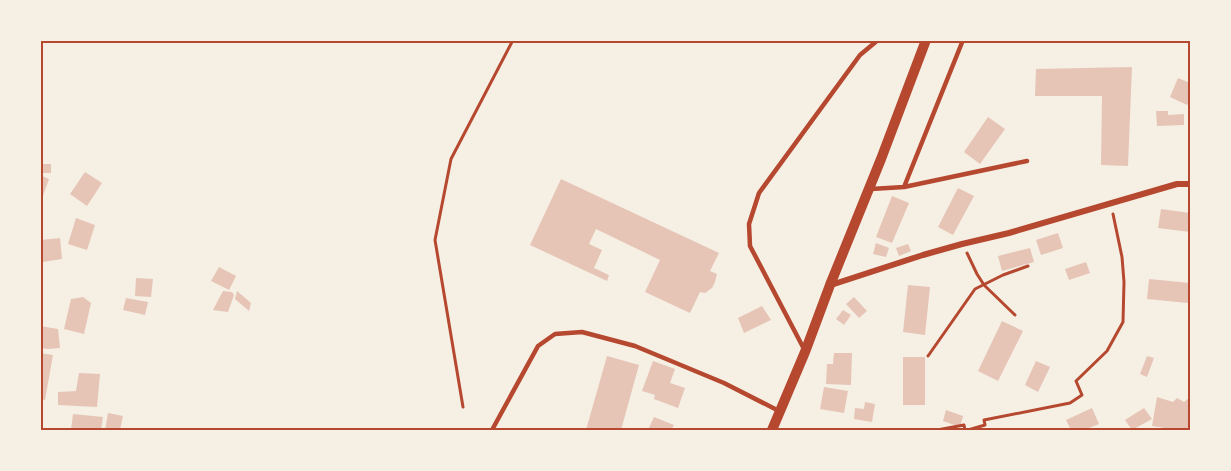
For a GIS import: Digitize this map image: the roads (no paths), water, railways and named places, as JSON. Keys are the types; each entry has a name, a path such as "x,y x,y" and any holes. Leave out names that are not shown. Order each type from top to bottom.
{"street":[{"path":"772,430 805,352 926,40"},
{"path":"830,285 962,244 1009,233 1177,184 1191,184"}],"lane":[{"path":"805,352 750,246 749,224 759,193 860,55 878,40"},
{"path":"904,187 963,40"},
{"path":"868,189 904,187 1027,161"},
{"path":"492,430 538,346 555,334 582,332 635,346 724,383 780,411"}]}
